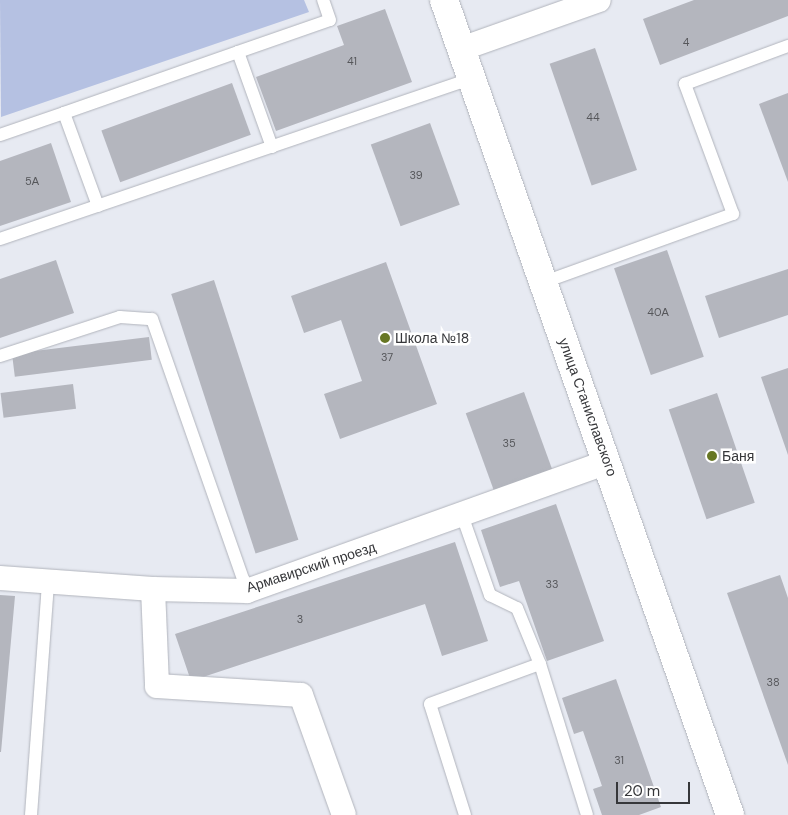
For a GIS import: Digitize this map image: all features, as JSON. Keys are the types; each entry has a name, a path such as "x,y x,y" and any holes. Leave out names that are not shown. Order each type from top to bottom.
{"main road":[{"name":"улица Станиславского","path":"444,0 608,462 730,815"}],"street":[{"path":"461,49 599,0"},
{"name":"Армавирский проезд","path":"0,578 153,589 247,591 608,462"},
{"path":"153,589 157,686 301,695 344,815"}],"lane":[{"path":"0,135 330,20 323,0"},
{"path":"544,282 733,214 685,84 788,46"},
{"path":"238,52 272,147"},
{"path":"0,239 471,79"},
{"path":"64,113 98,206"},
{"path":"0,356 120,317 152,319 247,591"},
{"path":"462,515 490,595 517,608 540,664 587,815"},
{"path":"32,815 48,582"},
{"path":"465,815 430,704 540,664"}],"shaded area":[{"path":"0,0 304,0 309,12 1,117"}],"building":[{"path":"694,0 788,0 788,16 660,65 643,19"},
{"path":"385,9 412,82 276,131 256,77 344,45 337,26"},
{"path":"595,48 637,170 592,186 550,64"},
{"path":"232,83 251,135 120,182 101,131"},
{"path":"788,93 788,182 759,104"},
{"path":"430,123 460,205 401,226 371,145"},
{"path":"51,143 71,202 0,226 0,161"},
{"path":"667,250 704,357 651,375 614,268"},
{"path":"56,260 74,313 0,338 0,279"},
{"path":"386,262 437,404 340,439 324,394 362,381 341,320 304,333 291,296"},
{"path":"788,269 788,315 719,338 705,296"},
{"path":"214,280 298,540 256,554 171,294"},
{"path":"149,337 152,360 15,377 12,354"},
{"path":"788,368 788,455 761,377"},
{"path":"73,384 76,409 4,418 1,393"},
{"path":"524,392 553,473 495,494 466,413"},
{"name":"Баня","path":"717,393 755,503 707,519 669,410"},
{"path":"556,504 604,641 547,661 519,581 500,587 481,530"},
{"path":"455,542 488,641 442,656 425,604 191,681 175,634"},
{"path":"780,575 788,598 788,765 727,593"},
{"path":"0,595 15,596 1,752 0,752"},
{"path":"616,679 661,807 639,815 602,815 593,789 602,786 583,731 574,734 562,698"}],"place":[{"name":"Школа №18","path":"385,338"},
{"name":"Баня","path":"712,456"}]}
